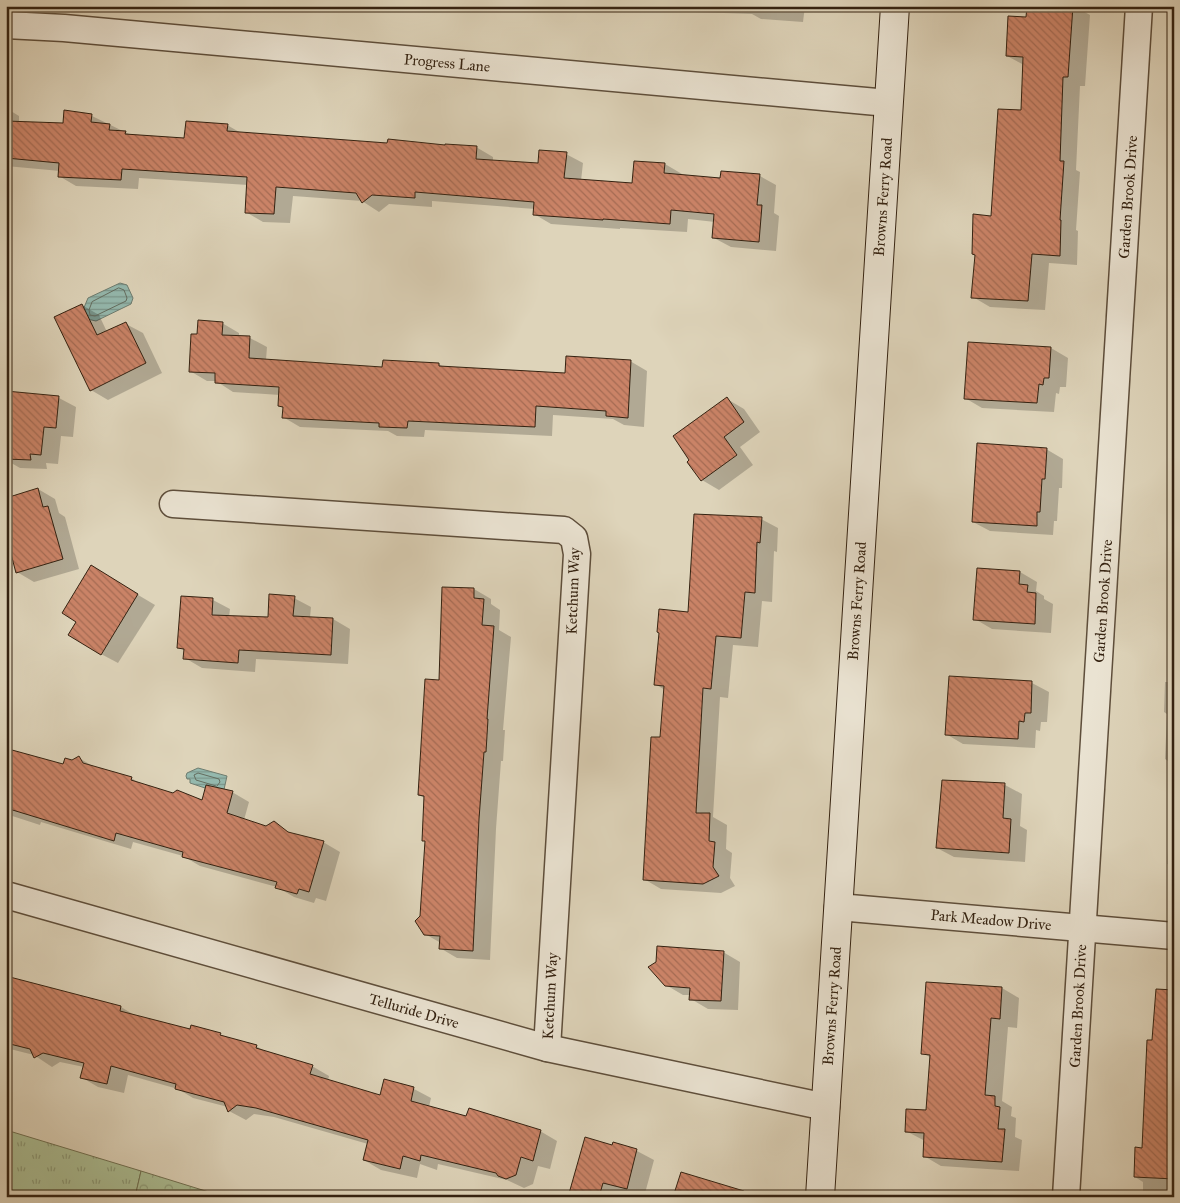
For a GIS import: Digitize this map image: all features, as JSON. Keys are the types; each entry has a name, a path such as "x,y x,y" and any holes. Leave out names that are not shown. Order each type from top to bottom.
{"street":[{"name":"Browns Ferry Road","path":"820,1197 894,6"},
{"name":"Garden Brook Drive","path":"1066,1197 1139,6"},
{"name":"Progress Lane","path":"6,25 64,28 888,103"},
{"name":"Ketchum Way","path":"173,504 564,530 574,538 577,554 547,1048"},
{"name":"Telluride Drive","path":"6,895 547,1048 826,1107"},
{"name":"Park Meadow Drive","path":"838,907 1174,936"}],"green space":[{"path":"6,1130 141,1171 135,1197 6,1197"},
{"path":"141,1171 225,1197 135,1197"}],"water":[{"path":"120,283 127,285 133,298 131,304 96,321 87,319 83,310 88,298"},
{"path":"198,768 227,776 223,794 190,783 190,779 187,779 186,776 187,773"}],"building":[{"path":"1027,6 1073,6 1068,77 1063,77 1060,161 1064,161 1060,220 1060,256 1032,254 1028,301 971,298 975,255 972,254 973,214 991,216 998,109 1021,110 1023,57 1006,56 1008,16 1026,17"},
{"path":"64,110 92,114 91,122 110,124 109,130 126,131 125,134 184,138 186,121 228,124 227,131 387,143 388,139 445,145 477,146 476,159 538,163 539,150 567,152 564,178 632,183 634,161 665,163 664,173 720,178 721,171 760,174 757,205 762,205 759,242 712,238 714,214 671,210 670,224 533,215 534,202 415,192 415,198 372,195 362,203 356,193 276,187 274,214 245,213 247,177 122,169 121,180 58,177 59,163 6,158 6,121 63,123"},
{"path":"82,304 97,335 126,322 146,363 90,391 54,317"},
{"path":"198,320 223,322 222,335 250,336 249,358 382,367 383,360 439,363 439,366 565,373 566,356 631,360 628,418 606,416 606,411 536,406 535,427 408,421 407,428 379,427 379,423 282,418 283,407 278,406 279,387 215,383 215,373 189,372 191,334 197,334"},
{"path":"968,342 1051,347 1049,378 1044,378 1043,385 1039,384 1037,403 964,399"},
{"path":"6,391 59,396 56,428 44,427 41,455 30,454 31,460 6,459"},
{"path":"727,397 744,422 724,437 737,455 701,481 687,462 689,460 673,436"},
{"path":"977,443 1047,448 1045,479 1042,479 1040,512 1037,512 1037,526 972,522"},
{"path":"38,488 43,507 48,506 63,559 16,573 6,535 6,498"},
{"path":"694,514 762,517 760,543 757,542 755,593 745,592 741,638 716,636 711,689 703,688 696,813 710,813 709,841 715,842 713,867 719,876 703,884 643,880 651,737 660,737 664,686 654,685 659,633 657,632 659,609 688,612"},
{"path":"91,565 138,594 101,655 68,635 76,622 62,613"},
{"path":"977,568 1020,571 1019,584 1028,585 1027,592 1036,593 1035,624 973,620"},
{"path":"442,587 474,588 474,598 484,599 482,625 494,626 486,752 484,752 479,819 473,951 439,949 440,936 424,935 415,921 420,916 425,841 422,841 424,796 418,795 425,679 439,680"},
{"path":"269,594 295,596 293,616 333,618 331,655 239,650 238,663 183,659 184,649 177,648 181,596 213,598 212,615 268,617"},
{"path":"949,676 1032,681 1031,713 1025,713 1024,722 1019,721 1018,739 945,735"},
{"path":"12,750 63,764 65,758 72,760 79,756 83,763 132,777 131,780 173,793 177,790 202,800 206,785 233,791 227,813 266,826 274,821 288,832 324,841 309,892 299,889 297,894 275,888 277,882 182,857 183,852 116,833 114,841 6,808 6,771"},
{"path":"942,780 1005,783 1003,818 1011,819 1009,853 936,848"},
{"path":"657,946 724,951 721,1001 689,1000 690,988 665,986 648,967 656,962"},
{"path":"6,976 121,1006 120,1011 190,1029 191,1025 221,1033 220,1035 257,1045 256,1048 313,1065 310,1074 380,1095 384,1079 414,1087 411,1101 466,1116 469,1108 541,1130 533,1161 521,1157 516,1175 506,1179 498,1176 496,1173 421,1155 420,1161 403,1156 400,1169 363,1160 368,1140 256,1108 237,1105 228,1112 224,1102 175,1089 176,1084 111,1066 107,1084 80,1078 84,1063 43,1053 34,1058 30,1049 6,1043"},
{"path":"926,982 1002,987 1000,1019 991,1018 985,1095 995,1096 995,1106 1000,1107 998,1129 1005,1129 1002,1162 923,1157 924,1133 905,1132 906,1109 926,1110 930,1055 921,1054"},
{"path":"1156,989 1174,990 1174,1179 1134,1177 1135,1147 1142,1148 1147,1040 1152,1040"},
{"path":"585,1137 612,1145 613,1142 637,1149 627,1189 603,1183 599,1197 568,1197"},
{"path":"681,1172 744,1191 743,1197 673,1197"}]}
